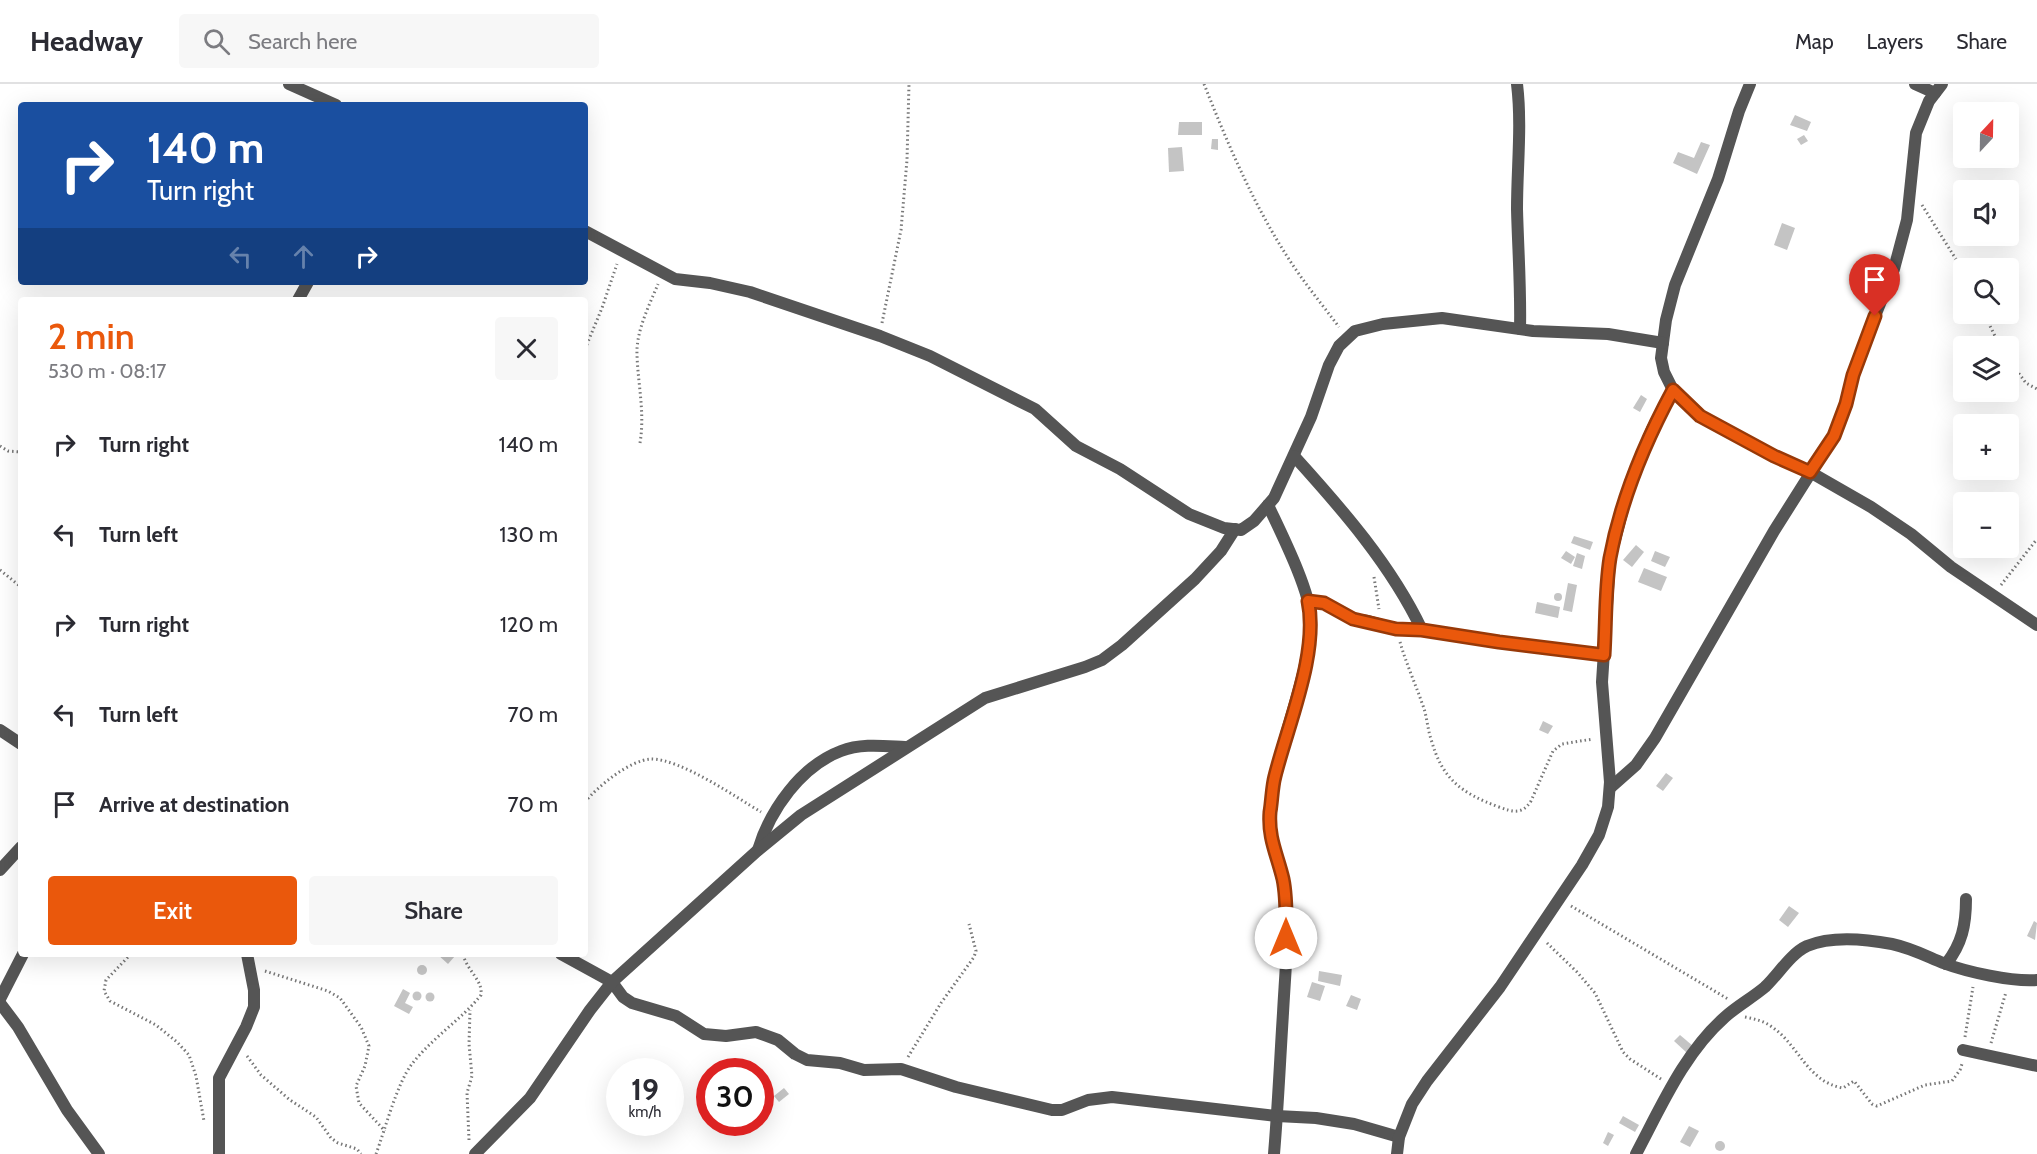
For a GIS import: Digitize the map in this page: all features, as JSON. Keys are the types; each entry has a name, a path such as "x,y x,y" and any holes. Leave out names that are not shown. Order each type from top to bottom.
{"street":[{"path":"290,84 329,102"},
{"path":"1517,84 1520,109 1517,210 1521,274 1520,329"},
{"path":"1750,84 1739,111 1718,179 1675,285 1666,320 1661,358 1664,372 1673,390 1700,416 1774,456 1810,472 1871,507 1911,534 1951,567 2037,625"},
{"path":"1610,788 1636,765 1655,738 1754,565 1834,436 1846,404 1853,375 1894,269 1907,220 1916,133 1929,101 1939,88 1915,84"},
{"path":"588,233 675,279 710,283 750,292 880,336 940,360 1035,409 1076,446 1120,468 1189,514 1224,528 1241,530 1254,521 1274,498 1311,417 1329,365 1339,346 1355,332 1383,324 1442,318 1520,329 1608,334 1663,343"},
{"path":"1397,1154 1399,1137 1412,1104 1426,1081 1493,996 1537,933 1599,836 1608,807 1610,788 1602,682 1610,559 1629,486 1652,429 1673,390"},
{"path":"1294,456 1330,496 1389,570 1407,598 1422,630"},
{"path":"1268,505 1283,536 1308,601 1311,618 1310,641 1300,687 1274,778 1270,815 1270,837 1283,879 1286,900 1286,958 1274,1154"},
{"path":"475,1154 530,1098 590,1010 612,982 757,851 801,815 985,698 1102,660 1122,645 1195,579 1221,551 1235,529"},
{"path":"1308,601 1324,603 1353,619 1396,629 1422,630 1604,655"},
{"path":"0,730 18,742"},
{"path":"757,851 770,818 784,797 813,767 841,751 866,746 905,747"},
{"path":"0,870 18,850"},
{"path":"1946,964 1962,937 1966,899"},
{"path":"1636,1154 1672,1087 1703,1040 1729,1014 1764,987 1798,952 1817,943 1847,939 1874,941 1910,948 1946,964 2011,979 2037,980"},
{"path":"22,957 0,1001 67,1110 99,1154"},
{"path":"566,957 612,982 623,997 632,1003 676,1016 704,1034 726,1036 756,1032 778,1040 795,1054 807,1060 864,1070 901,1069 956,1087 1052,1110 1062,1110 1088,1100 1112,1097 1277,1116 1316,1118 1354,1124 1399,1137"},
{"path":"219,1154 219,1078 254,1007 254,990 248,960"},
{"path":"1963,1050 2037,1066"}],"path":[{"path":"880,336 901,230 907,160 909,84"},
{"path":"1203,84 1252,195 1272,231 1300,274 1348,338"},
{"path":"1911,190 1955,258"},
{"path":"588,342 610,287 621,250"},
{"path":"640,443 643,410 637,354 640,334 663,272"},
{"path":"2019,374 2026,383 2037,389"},
{"path":"0,446 8,451 18,452"},
{"path":"1993,596 2037,539"},
{"path":"0,570 18,585"},
{"path":"1373,573 1379,603 1376,623"},
{"path":"1396,629 1404,657 1423,705 1438,761 1450,780 1476,798 1513,812 1519,812 1531,801 1553,751 1562,744 1606,737"},
{"path":"588,799 612,777 632,765 650,759 666,761 691,772 770,818"},
{"path":"1559,899 1740,1006"},
{"path":"901,1069 940,1004 974,957 976,951 969,924"},
{"path":"1537,933 1578,972 1595,993 1623,1052 1672,1087"},
{"path":"128,957 106,980 104,991 110,1001 156,1025 189,1055 196,1076 205,1125"},
{"path":"376,1154 403,1079 412,1064 470,1009 481,995 482,987 469,971 464,957"},
{"path":"248,960 328,991 340,998 361,1027 369,1046 365,1066 356,1086 359,1103 385,1131"},
{"path":"1729,1014 1762,1021 1774,1028 1785,1037 1804,1064 1815,1074 1832,1086 1843,1088 1854,1081 1872,1104 1877,1106 1925,1085 1952,1082 1963,1060 1976,971"},
{"path":"1988,1057 1995,1025 2011,979"},
{"path":"469,1143 467,1093 472,1076 469,1044 470,1009"},
{"path":"239,1040 249,1060 261,1075 290,1100 316,1117 331,1138 338,1143 357,1149 361,1154"}],"building":[{"path":"1795,115 1811,122 1807,131 1790,125"},
{"path":"1179,122 1202,122 1202,135 1178,135"},
{"path":"1804,135 1808,141 1801,145 1797,139"},
{"path":"1212,139 1218,139 1218,150 1211,149"},
{"path":"1701,142 1710,145 1697,174 1673,163 1678,152 1694,158"},
{"path":"1182,147 1184,171 1169,172 1168,148"},
{"path":"1782,223 1795,228 1787,250 1774,245"},
{"path":"1641,395 1647,399 1640,412 1633,408"},
{"path":"1574,536 1593,542 1590,550 1571,543"},
{"path":"1636,545 1644,552 1632,567 1623,560"},
{"path":"1566,551 1575,557 1571,564 1561,558"},
{"path":"1655,551 1670,557 1665,567 1651,561"},
{"path":"1577,553 1585,556 1582,569 1573,566"},
{"path":"1644,568 1667,577 1661,591 1638,582"},
{"path":"1568,583 1577,585 1572,612 1563,610"},
{"path":"1558,593 1562,597 1558,601 1554,597"},
{"path":"1537,602 1560,607 1558,618 1535,613"},
{"path":"1543,721 1553,726 1548,734 1539,730"},
{"path":"1666,773 1673,778 1663,791 1656,786"},
{"path":"1789,906 1799,913 1788,927 1779,920"},
{"path":"2034,921 2037,923 2035,940 2027,936"},
{"path":"440,957 454,957 448,964"},
{"path":"422,965 426,966 426,974 422,975 418,974 417,970 418,966"},
{"path":"1319,971 1342,975 1340,986 1318,981"},
{"path":"1312,982 1325,986 1320,1001 1307,997"},
{"path":"403,989 410,993 405,1003 413,1007 409,1014 394,1006"},
{"path":"417,992 421,996 417,1000 413,996"},
{"path":"430,992 435,997 430,1002 425,997"},
{"path":"1351,995 1361,999 1357,1010 1346,1006"},
{"path":"1680,1035 1693,1046 1687,1053 1674,1041"},
{"path":"784,1088 789,1094 779,1102 774,1096"},
{"path":"1623,1116 1639,1125 1635,1132 1619,1123"},
{"path":"1689,1126 1699,1131 1690,1147 1680,1142"},
{"path":"1608,1132 1614,1135 1608,1146 1603,1143"},
{"path":"1720,1141 1725,1146 1720,1151 1715,1146"}],"route":[{"path":"1286,938 1286,900 1283,879 1270,837 1270,815 1274,778 1300,687 1310,641 1311,618 1308,601 1324,603 1353,619 1396,629 1422,630 1604,655 1610,559 1629,486 1652,429 1673,390 1700,416 1774,456 1810,472 1834,436 1875,316"}]}
